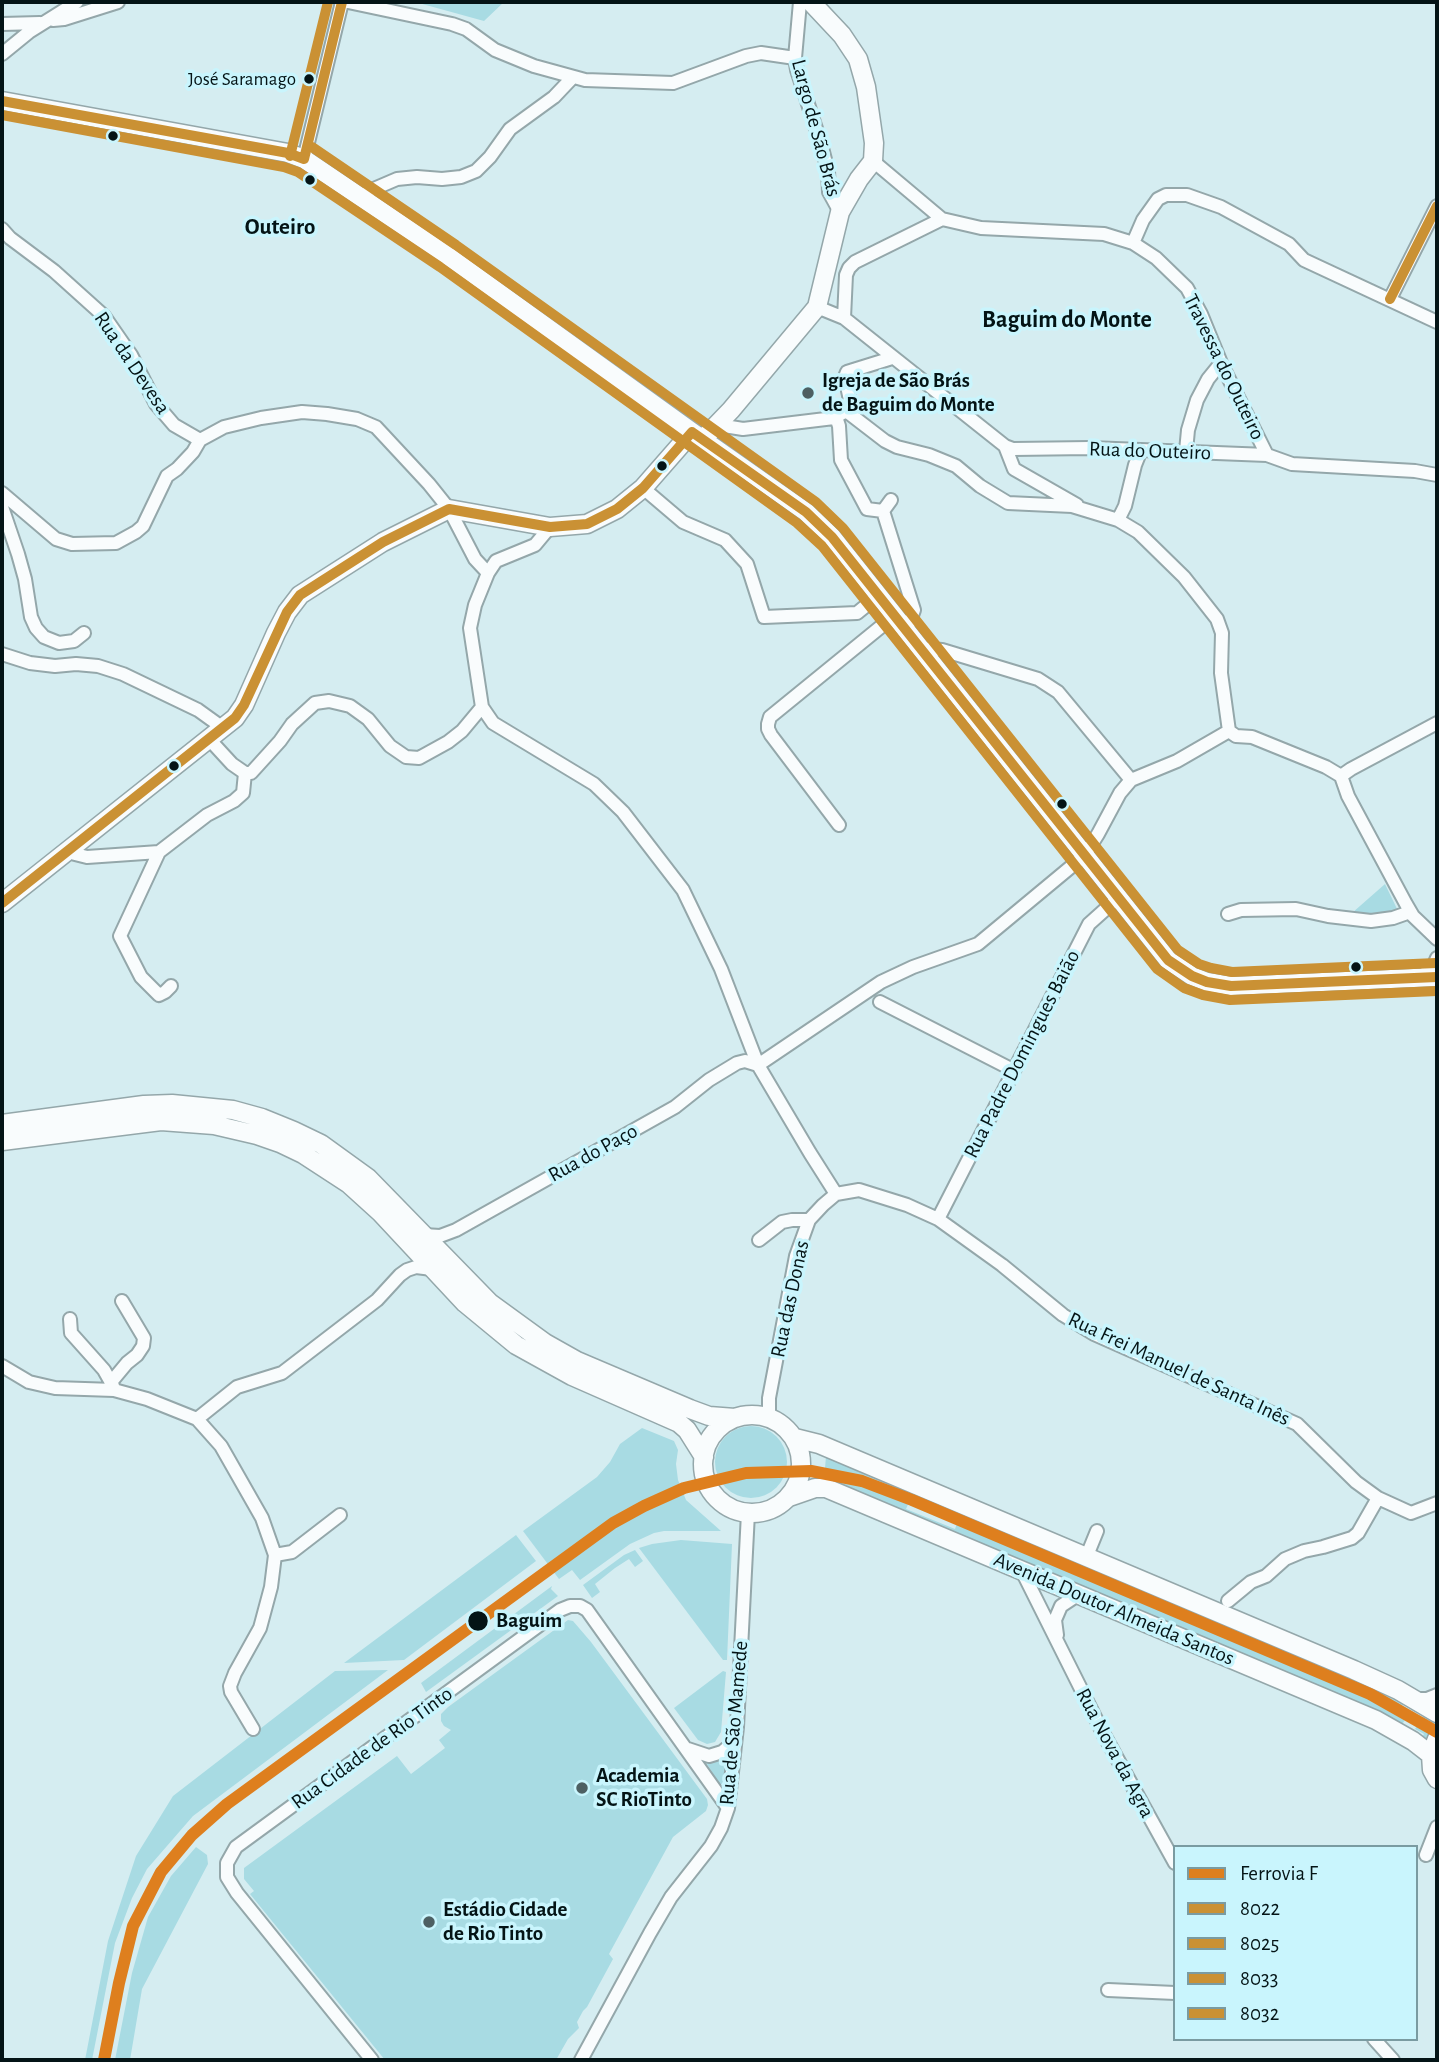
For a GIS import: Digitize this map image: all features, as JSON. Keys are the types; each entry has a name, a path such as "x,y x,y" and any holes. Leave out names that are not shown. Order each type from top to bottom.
{"main road":[{"path":"811,2 842,35 858,59 866,86 874,143 873,161"},
{"path":"2,101 288,153 304,159 504,296 806,512 832,537 1168,960 1192,976 1231,986 1428,977"},
{"name":"Largo de São Brás","path":"449,509 550,527 587,524 617,509 643,488 697,436 718,425 817,307 840,212 873,161"},
{"path":"2,903 235,718 244,705 287,612 300,595 383,541 449,509"},
{"path":"2,1124 144,1105 172,1104 233,1110 262,1118 321,1144 368,1178 490,1303 545,1343 577,1361 690,1409 709,1416 735,1418"},
{"path":"2,1141 161,1121 214,1125 257,1135 303,1154 349,1184 381,1213 465,1303 516,1345 572,1376 679,1423 687,1430 704,1457"},
{"path":"752,1414 769,1417 779,1422 795,1438 802,1468 797,1483 789,1497 763,1512 748,1513 733,1509 719,1500 709,1488 704,1473 708,1442 716,1430 728,1420 752,1414"},
{"name":"Avenida Doutor Almeida Santos","path":"795,1438 818,1444 1354,1670 1398,1690 1437,1713"},
{"name":"Avenida Doutor Almeida Santos","path":"789,1497 815,1488 826,1488 1376,1720 1413,1741 1434,1747"},
{"path":"1434,1747 1433,1770 1437,1779"}],"street":[{"path":"2,54 29,32 77,2"},
{"path":"2,24 64,19 118,2"},
{"path":"304,159 342,2"},
{"path":"348,2 452,24 466,29 495,50 534,66 586,80 673,83 746,56 761,53 795,58"},
{"name":"Largo de São Brás","path":"800,2 795,58 802,90 828,171 829,192 840,212"},
{"path":"362,197 369,191 397,179 442,179 461,177 477,171 510,129 554,97 573,77"},
{"path":"844,318 846,275 849,268 855,262 942,219 873,161"},
{"path":"1133,243 1143,220 1158,199 1166,195 1188,195 1221,206 1289,244 1304,260 1437,322"},
{"path":"1390,299 1437,206"},
{"name":"Travessa do Outeiro","path":"942,219 981,228 1104,234 1133,243 1156,258 1187,288 1267,455"},
{"name":"Rua da Devesa","path":"2,229 104,316 131,355 156,404 174,425 200,439"},
{"path":"817,307 844,318 1005,446 1014,469 1082,509"},
{"path":"718,425 743,429 834,418 846,411 850,400 845,377 847,372 892,358"},
{"path":"1186,451 1188,430 1197,400 1208,379 1221,363"},
{"path":"846,411 885,441 956,466 980,486 1008,503 1072,506 1118,520 1138,532 1184,577 1217,619 1222,633 1222,673 1229,731 1236,736 1252,737 1326,767 1341,776 1348,796 1410,912 1437,940"},
{"path":"2,498 17,504 56,539 72,544 116,543 143,526 167,476 193,452 200,439 224,428 261,418 302,412 357,419 376,427 449,509 475,559 488,573"},
{"path":"834,418 837,420 841,460 867,509 883,511"},
{"name":"Rua do Outeiro","path":"1005,446 1013,449 1090,448 1267,455 1292,464 1415,471 1437,475"},
{"path":"1118,520 1125,506 1141,450"},
{"path":"643,488 683,522 725,540 747,564 764,617 857,613 878,596"},
{"path":"2,498 36,628 44,637 59,643 74,641 85,633"},
{"path":"883,511 891,500"},
{"path":"883,511 914,610 906,632"},
{"path":"550,527 534,545 496,561 475,605 470,628 482,707 493,723 594,784 623,812 683,890 721,969 758,1065 836,1194"},
{"path":"839,825 771,735 768,723 770,717 894,616"},
{"path":"919,648 942,650 1038,679 1058,692 1132,780"},
{"path":"2,654 30,663 98,666 123,674 198,710 216,733 232,764 245,773 251,773 257,768 281,741 292,723 315,703 329,701 350,706 368,719 390,746 405,757 419,758 463,731 482,707"},
{"path":"1341,776 1436,727"},
{"path":"758,1065 881,982 913,967 978,944 1084,856 1120,793 1132,780 1177,761 1229,731"},
{"path":"171,986 159,995 141,977 120,936 159,852 207,815 234,801 243,793 245,773"},
{"path":"70,850 87,857 159,852"},
{"name":"Rua Padre Domingues Baião","path":"938,1219 1089,924 1118,898"},
{"path":"1228,914 1241,909 1296,909 1371,921 1410,912"},
{"path":"1428,977 1437,958"},
{"path":"880,1002 1013,1070"},
{"name":"Rua do Paço","path":"424,1235 440,1236 456,1230 675,1107 709,1080 737,1063 745,1061 758,1065"},
{"name":"Rua Frei Manuel de Santa Inês","path":"836,1194 859,1190 907,1205 938,1219 1002,1265 1063,1315 1094,1334 1297,1424 1356,1482 1378,1498 1411,1513 1437,1503"},
{"name":"Rua das Donas","path":"769,1417 769,1398 796,1256 808,1220 836,1194"},
{"path":"759,1240 782,1222 808,1220"},
{"path":"197,1419 237,1387 282,1373 377,1300 407,1270 416,1267 432,1269"},
{"path":"113,1385 127,1363 143,1346 144,1338 122,1301"},
{"path":"70,1320 71,1333 113,1385"},
{"path":"2,1366 29,1382 55,1388 113,1385 197,1419 221,1446 262,1518 275,1555 271,1587 260,1628 230,1686 253,1729"},
{"path":"1228,1601 1251,1582 1266,1576 1285,1559 1352,1538 1358,1533 1378,1498"},
{"name":"Rua de São Mamede","path":"581,2060 671,1897 722,1828 728,1808 735,1741 748,1513"},
{"path":"275,1555 292,1552 340,1515"},
{"path":"1086,1558 1097,1531"},
{"name":"Rua Nova da Agra","path":"1022,1571 1103,1733 1173,1859"},
{"name":"Rua Nova da Agra","path":"1058,1642 1055,1620 1061,1606 1079,1594"},
{"name":"Rua Cidade de Rio Tinto","path":"372,2060 237,1893 227,1877 228,1863 236,1847 560,1610 580,1606 587,1610 728,1808"},
{"path":"1413,1699 1427,1699 1437,1695"},
{"path":"688,1749 709,1756 722,1752 735,1741"},
{"path":"1426,1855 1437,1827"},
{"path":"1108,1990 1173,1993"},
{"path":"1376,2041 1393,2060"}],"shaded area":[{"path":"415,2 504,2 484,21"},
{"path":"1385,884 1399,913 1352,913"},
{"path":"751,1426 765,1429 777,1436 784,1448 787,1462 784,1476 777,1488 765,1495 751,1498 737,1495 725,1488 718,1476 715,1462 718,1448 725,1436 737,1429"},
{"path":"642,1428 674,1441 678,1450 678,1480 686,1500 721,1531 654,1533 630,1544 580,1580 572,1570 559,1579 523,1531 597,1477 620,1444"},
{"path":"826,1456 1358,1681 1403,1704 1410,1712 1401,1726 1282,1670 824,1481","holes":["912,1495 960,1515 955,1529 906,1509"]},
{"path":"516,1535 536,1561 404,1660 344,1663"},
{"path":"681,1540 732,1544 727,1660 723,1660 639,1548"},
{"path":"635,1550 643,1561 635,1567 629,1559 615,1568 595,1584 600,1592 592,1598 583,1585"},
{"path":"552,1586 551,1589 558,1596 426,1692 421,1683"},
{"path":"568,1620 573,1621 591,1642 707,1799 706,1811 673,1837 609,1954 613,1959 577,2022 579,2028 568,2039 556,2060 385,2060 250,1894 254,1891 244,1879 244,1868 397,1756 411,1774 445,1748 439,1740 451,1730 444,1726 441,1714"},
{"path":"388,1670 193,1816 147,1869 132,1898 115,1943 92,2060 85,2060 108,1941 136,1856 173,1796 335,1671"},
{"path":"723,1671 726,1672 721,1732 715,1742 707,1744 698,1740 674,1708"},
{"path":"1425,1714 1437,1721 1426,1742 1421,1739 1424,1734 1415,1729"},
{"path":"726,1757 724,1783 720,1785 705,1761"},
{"path":"196,1847 207,1855 208,1864 142,1989 130,2060 115,2060 132,1973 148,1917 171,1876"}],"rail line":[{"name":"F","path":"104,2060 133,1926 161,1872 192,1835 227,1804 613,1523 684,1488 746,1473 811,1471 862,1481 1370,1694 1437,1732"}],"transit line":[{"name":"8033","path":"290,156 328,2"},
{"name":"8032","path":"304,159 342,2"},
{"name":"8032","path":"2,101 288,153 304,159"},
{"name":"8025","path":"2,115 284,167 298,172 440,267 797,523 822,546 1157,969 1184,988 1230,1000 1437,991"},
{"name":"8033","path":"312,147 456,245 816,502 843,528 1178,950 1199,964 1232,972 1436,963"},
{"name":"8032","path":"1390,299 1437,206"},
{"name":"8022","path":"692,432 806,512 832,537 1168,960 1192,976 1231,986 1437,977"},
{"name":"8022","path":"2,903 235,718 244,705 287,612 300,595 383,542 449,509 550,527 587,524 617,509 643,488 692,432"}],"place":[{"name":"José Saramago","path":"309,79"},
{"name":"Igreja de São Brás de Baguim do Monte","path":"808,393"},
{"name":"Baguim","path":"478,1621"},
{"name":"Academia SC RioTinto","path":"582,1788"},
{"name":"Estádio Cidade de Rio Tinto","path":"429,1922"}],"district":[{"name":"Outeiro","path":"280,227"},
{"name":"Baguim do Monte","path":"1067,320"}]}
